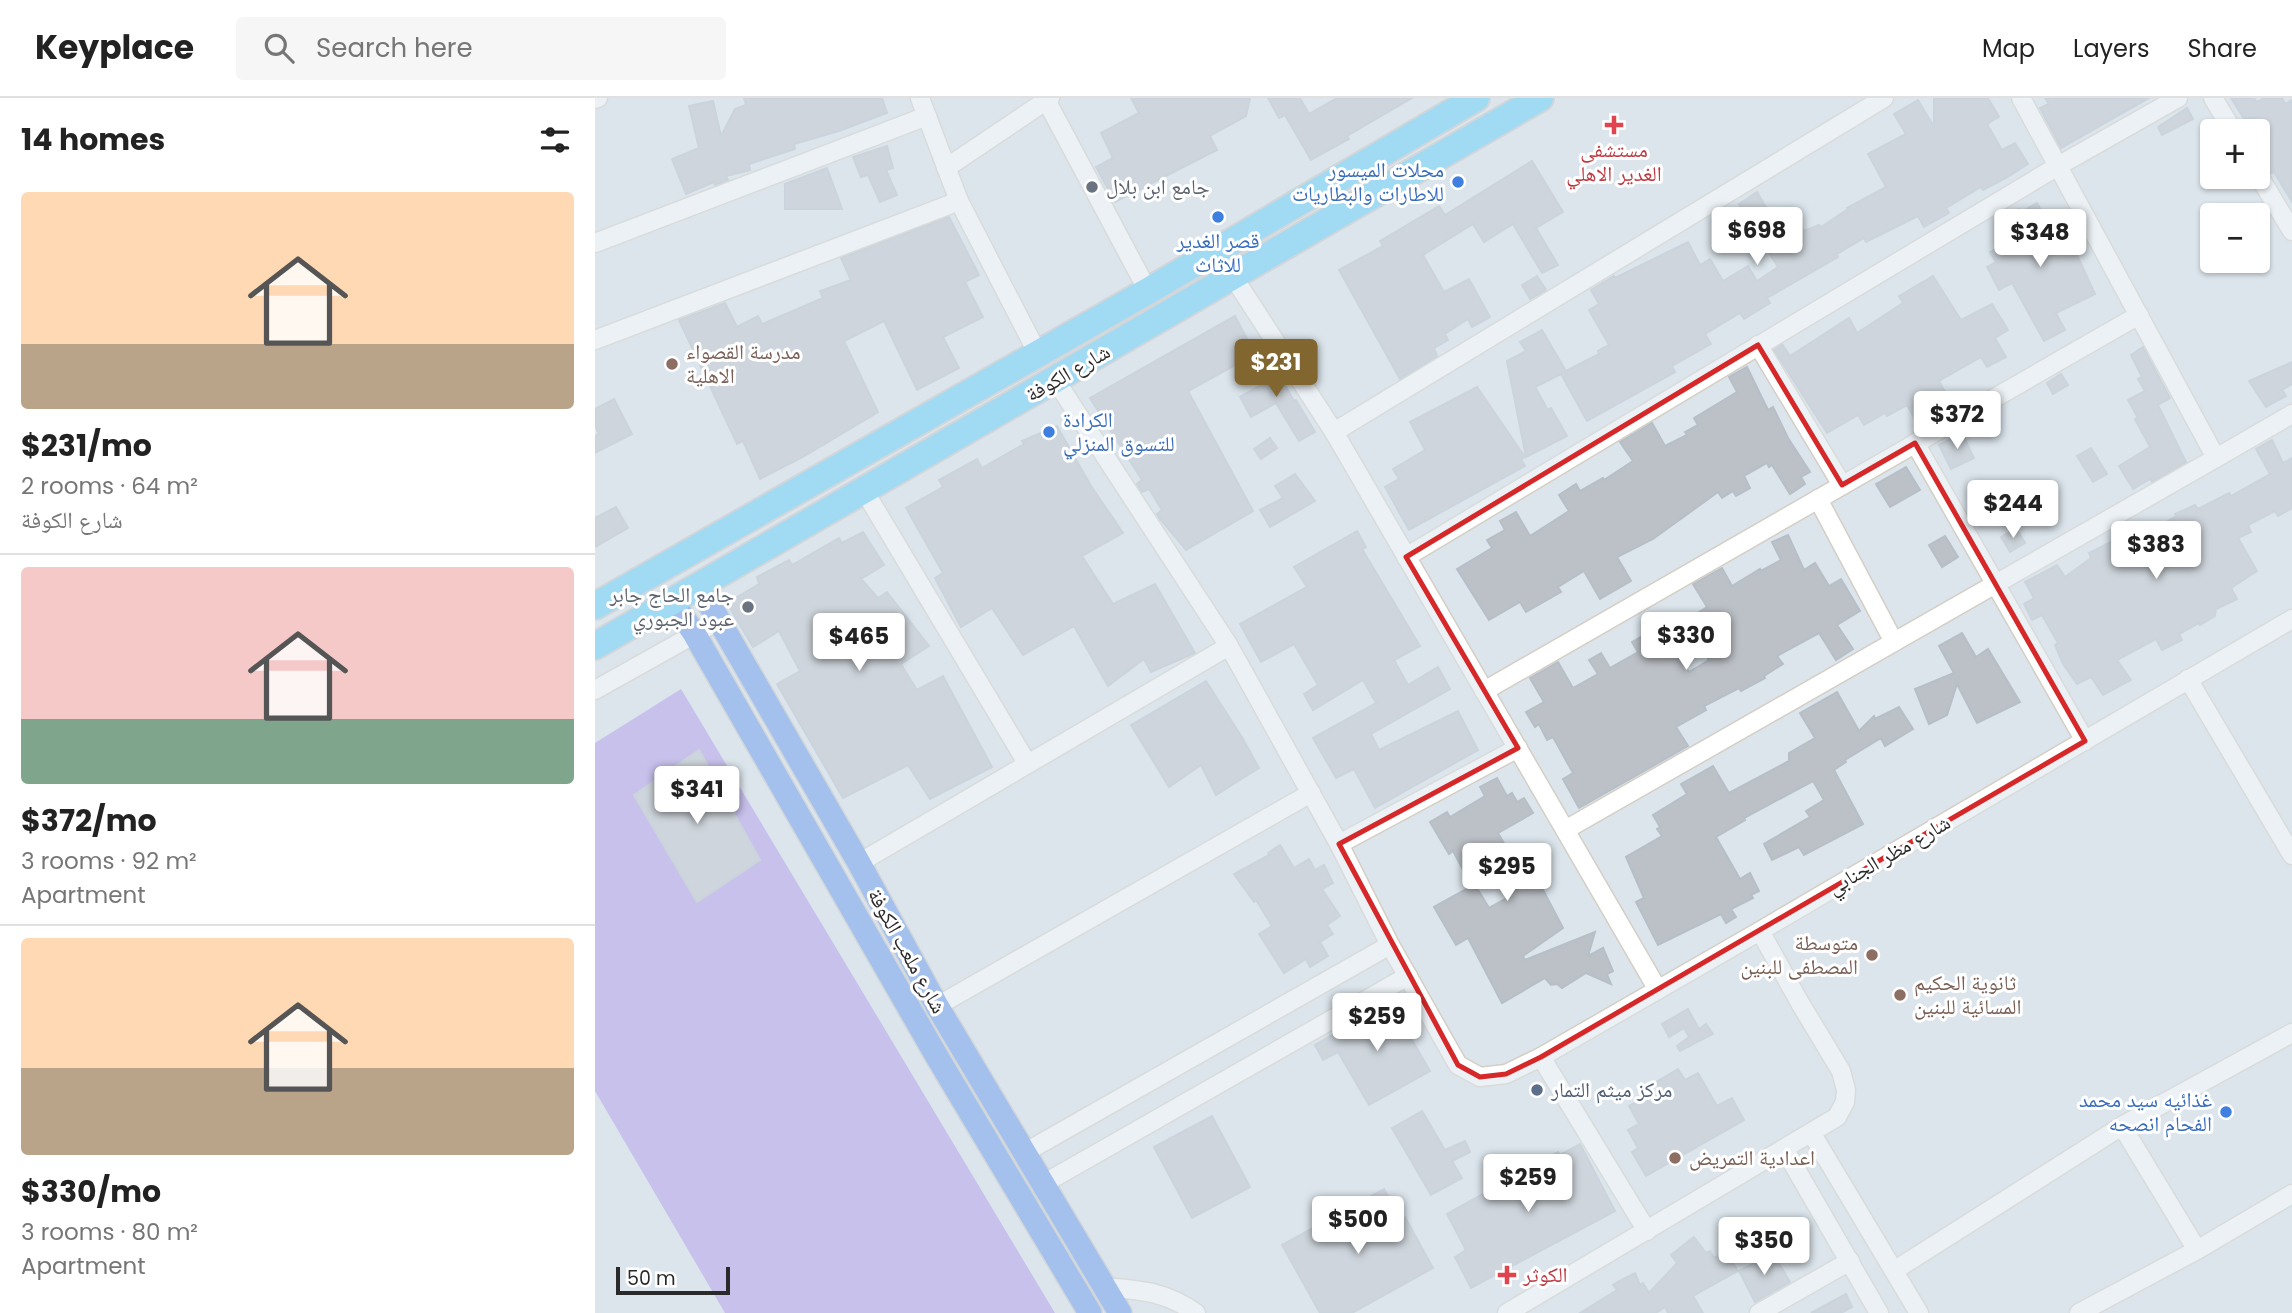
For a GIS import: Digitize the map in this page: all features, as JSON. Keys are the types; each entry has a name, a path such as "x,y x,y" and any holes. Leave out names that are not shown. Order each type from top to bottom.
{"highway":[{"name":"شارع الكوفة","path":"598,604 1148,291 1476,98"},
{"name":"شارع الكوفة","path":"595,646 865,492 1540,98"},
{"path":"598,604 606,620 615,627 626,629"}],"main road":[{"name":"شارع ملعب الكوفة","path":"699,586 859,863 957,1041 1120,1313"},
{"name":"شارع ملعب الكوفة","path":"671,601 694,633 936,1055 1090,1313"},
{"path":"936,1055 950,1054 957,1046 957,1041"},
{"path":"962,1099 969,1086 979,1083 984,1085"}],"street":[{"path":"920,98 959,201 1038,354"},
{"path":"1334,432 1884,98"},
{"path":"2021,98 2216,458"},
{"path":"1406,557 2058,166 2178,98"},
{"path":"2213,98 2226,119"},
{"path":"946,168 1047,99 1148,291"},
{"path":"595,243 927,116"},
{"path":"2267,189 2290,224"},
{"path":"595,340 959,201"},
{"path":"1233,275 1334,432 1658,989"},
{"path":"1484,691 2139,315"},
{"path":"1758,345 1842,485"},
{"path":"1043,1184 1408,976 1339,844 1229,646 1056,381"},
{"path":"1565,830 2292,414"},
{"path":"1915,443 2085,741"},
{"path":"865,492 1027,763"},
{"path":"1818,499 1894,642"},
{"name":"شارع مظر الجنابي","path":"1408,976 1458,1065 1481,1077 1506,1074 1541,1057 1760,931 2292,619"},
{"path":"595,690 719,620"},
{"path":"859,863 1229,646"},
{"path":"2188,680 2292,855"},
{"path":"1339,844 1518,748"},
{"path":"937,1006 1311,793"},
{"path":"1507,1313 1837,1117 1845,1102 1846,1090 1841,1071 1760,931"},
{"path":"1024,1153 1390,944"},
{"path":"1895,1270 2122,1126 2292,1033"},
{"path":"1541,1057 1647,1231"},
{"path":"2122,1126 2197,1250"},
{"path":"1812,1133 1919,1313"},
{"path":"1785,1150 1879,1313"},
{"path":"2079,1313 2197,1250 2292,1194"},
{"path":"1759,1313 1850,1261"},
{"path":"1104,1287 1162,1294 1196,1313"}],"highlighted area":[{"path":"1758,345 1842,485 1915,443 2085,741 1541,1057 1506,1074 1480,1077 1458,1065 1339,844 1518,748 1406,557"}],"shaded area":[{"path":"681,689 1055,1313 725,1313 595,1091 595,743"}],"building":[{"path":"744,98 882,98 887,113 794,144 795,149 749,164 750,170 726,176 728,180 715,185 714,182 686,194 672,159 699,148 689,106 713,101 721,136 735,109 746,105"},
{"path":"1131,98 1250,98 1246,116 1210,136 1217,150 1115,202 1096,167 1113,158 1101,133 1139,113"},
{"path":"1268,98 1300,98 1309,114 1337,98 1412,98 1311,160 1285,115 1279,118"},
{"path":"1934,98 1988,98 1999,117 1987,124 2002,150 2015,143 2028,164 1946,208 1949,213 1924,227 1918,216 1866,242 1864,238 1837,254 1838,257 1767,298 1770,303 1744,319 1740,313 1705,334 1711,344 1672,366 1675,372 1587,421 1561,374 1535,387 1567,436 1526,457 1507,361 1526,351 1520,342 1542,330 1566,371 1599,354 1598,351 1609,345 1589,310 1599,304 1591,290 1614,276 1615,278 1688,242 1700,265 1710,259 1723,281 1748,266 1757,281 1778,267 1739,204 1757,192 1779,230 1796,219 1804,231 1819,225 1821,227 1847,208 1886,187 1868,154 1906,134 1894,114 1918,100 1934,127"},
{"path":"2045,98 2149,98 2061,148 2040,108 2049,104"},
{"path":"2231,98 2254,98 2257,102 2264,98 2282,98 2285,104 2292,100 2292,202 2274,172 2270,172 2270,119 2244,119"},
{"path":"2187,108 2193,119 2162,135 2158,127"},
{"path":"887,146 893,168 886,170 897,195 880,202 868,175 861,177 853,157"},
{"path":"1532,161 1563,212 1536,228 1558,265 1542,273 1513,224 1484,242 1473,224 1423,255 1444,292 1469,279 1490,317 1472,327 1468,319 1445,334 1448,340 1434,348 1437,356 1400,379 1339,270 1383,246 1380,241 1439,206 1445,215"},
{"path":"827,168 842,209 785,209 785,184"},
{"path":"2037,203 2057,239 2067,233 2095,294 2056,313 2065,330 2044,341 2012,283 1999,290 1987,267 1996,262 1990,252 2006,244 1999,230 2013,222 2008,215 2019,209 2021,212"},
{"path":"949,217 979,275 965,282 983,317 943,337 959,368 917,390 884,321 844,341 878,412 803,457 760,479 743,441 737,444 679,320 725,303 737,327 758,316 762,324 823,298 820,291 851,280 841,258"},
{"path":"1537,276 1546,290 1530,299 1522,285"},
{"path":"1933,276 1961,320 1992,304 2008,330 1995,338 2006,357 1987,367 1981,357 1939,381 1950,401 1915,420 1907,405 1864,425 1858,415 1827,433 1774,350 1782,344 1790,356 1849,318 1857,333 1903,303 1899,296"},
{"path":"1235,316 1255,354 1188,391 1253,511 1186,550 1160,519 1157,514 1162,510 1149,489 1142,492 1137,484 1142,480 1090,398"},
{"path":"2143,347 2170,398 2158,405 2186,462 2152,482 2150,479 2133,489 2119,466 2150,447 2128,400 2145,391 2138,379 2142,377 2131,355"},
{"path":"1268,356 1315,432 1299,441 1276,403 1251,417 1240,397 1261,385 1250,366"},
{"path":"2292,362 2292,384 2282,390 2286,396 2266,407 2249,381"},
{"path":"1747,367 1768,410 1773,407 1788,438 1810,472 1801,477 1805,484 1790,494 1772,465 1769,467 1767,463 1744,476 1750,488 1736,496 1733,491 1722,498 1718,492 1653,539 1617,557 1631,581 1600,599 1584,571 1558,587 1561,592 1526,612 1520,602 1489,620 1457,569 1492,548 1487,540 1505,530 1500,521 1516,512 1530,536 1569,511 1559,495 1576,484 1580,491 1603,478 1604,480 1633,461 1620,442 1652,423 1665,446 1687,435 1685,432 1698,425 1694,418 1737,392 1729,377"},
{"path":"2061,374 2068,385 2053,394 2047,383"},
{"path":"1477,387 1525,457 1521,459 1525,466 1409,530 1385,487 1399,479 1393,469 1425,450 1410,422"},
{"path":"614,399 632,434 595,453 595,436 599,434 595,425 595,409"},
{"path":"1057,426 1091,486 1123,533 1082,556 1113,604 1155,584 1195,653 1151,672 1144,659 1108,686 1074,626 1023,655 992,608 961,627 935,578 943,573 906,508 943,487 939,480 977,459 982,468 1024,444 1022,441"},
{"path":"1962,433 1974,458 1951,469 1939,445"},
{"path":"1270,438 1277,448 1261,459 1254,449"},
{"path":"2272,440 2283,463 2292,458 2292,508 2278,516 2275,511 2248,525 2251,532 2238,538 2257,571 2231,588 2237,599 2216,609 2215,616 2179,634 2182,640 2162,650 2156,639 2117,660 2131,680 2103,695 2091,677 2077,684 2063,664 2055,645 2058,643 2042,615 2032,620 2024,604 2034,598 2025,582 2057,565 2065,577 2091,558 2089,553 2111,542 2115,548 2147,534 2152,543 2171,532 2167,522 2176,516 2175,514 2195,505 2198,509 2229,493 2231,496 2270,474 2256,449"},
{"path":"2091,448 2107,474 2093,482 2077,456"},
{"path":"1906,467 1920,490 1890,507 1876,484"},
{"path":"1295,474 1315,501 1270,527 1260,510 1283,498 1275,486"},
{"path":"616,507 628,528 595,547 595,518"},
{"path":"2016,528 2025,543 2010,552 2001,537"},
{"path":"1357,531 1366,547 1362,549 1420,646 1394,660 1408,685 1438,667 1450,689 1371,734 1379,750 1458,711 1478,750 1375,808 1354,769 1336,778 1313,738 1376,703 1363,680 1313,710 1304,694 1318,685 1294,644 1261,662 1240,624 1307,587 1294,567"},
{"path":"863,532 884,565 861,579 878,598 887,592 929,646 901,664 917,690 943,676 992,767 930,799 908,765 843,798 777,684 800,671 779,631 753,647 727,603 759,584 757,577 789,560 792,565 839,538 842,543"},
{"path":"1788,535 1804,570 1815,563 1829,586 1841,579 1860,611 1837,625 1853,649 1836,660 1819,633 1777,656 1783,664 1764,676 1765,678 1704,706 1706,710 1676,727 1688,746 1579,808 1563,779 1573,773 1553,737 1547,740 1539,724 1535,727 1526,712 1544,702 1530,678 1558,662 1573,688 1598,674 1589,660 1601,653 1610,668 1638,652 1632,642 1658,627 1662,627 1689,672 1709,660 1684,622 1707,607 1693,584 1722,568 1732,586 1781,560 1772,542"},
{"path":"1945,536 1958,557 1942,567 1929,545"},
{"path":"1962,633 1976,657 1988,649 2020,702 1977,723 1957,684 1947,715 1929,724 1915,689 1954,673 1939,646"},
{"path":"1206,681 1259,768 1216,795 1201,765 1169,787 1131,725"},
{"path":"1837,692 1859,731 1874,716 1875,719 1899,707 1913,729 1885,746 1881,738 1834,770 1863,824 1804,855 1799,847 1772,860 1764,844 1810,817 1806,811 1824,800 1813,781 1744,818 1745,820 1716,837 1740,879 1750,873 1759,891 1751,895 1753,898 1731,909 1736,917 1726,923 1721,914 1658,945 1636,902 1644,898 1626,857 1662,836 1653,815 1687,794 1681,784 1713,766 1729,793 1789,761 1789,753 1815,738 1800,713"},
{"path":"699,750 760,860 697,902 634,795"},
{"path":"1497,778 1507,796 1512,793 1517,802 1524,798 1533,813 1498,833 1521,873 1531,867 1563,928 1523,956 1525,960 1595,932 1588,956 1603,948 1613,971 1607,974 1611,984 1586,973 1562,988 1557,984 1551,985 1545,978 1502,1003 1468,938 1456,945 1434,907 1472,886 1453,851 1449,854 1430,822 1447,812 1450,817 1485,796 1480,787","holes":["1499,876 1511,896 1489,908 1477,888"]},
{"path":"1280,845 1294,868 1309,859 1315,870 1324,865 1333,883 1322,889 1340,916 1327,925 1333,934 1320,942 1328,956 1310,967 1306,959 1284,973 1259,934 1272,926 1256,900 1254,902 1234,874 1269,855 1268,853"},
{"path":"1390,1002 1430,1071 1369,1105 1338,1052 1323,1060 1315,1045"},
{"path":"1688,1009 1699,1029 1706,1024 1713,1034 1680,1051 1677,1046 1689,1037 1684,1028 1669,1037 1662,1024"},
{"path":"1678,1069 1685,1080 1698,1073 1717,1106 1732,1098 1744,1120 1646,1176 1632,1152 1638,1148 1628,1130 1639,1124 1629,1106 1660,1089 1656,1082"},
{"path":"1422,1111 1445,1150 1465,1141 1470,1152 1452,1161 1462,1178 1431,1195 1392,1128"},
{"path":"1212,1116 1250,1187 1192,1218 1154,1147"},
{"path":"1580,1144 1615,1211 1471,1288 1455,1257 1466,1250 1447,1214 1558,1152 1560,1155"},
{"path":"1384,1189 1401,1219 1405,1217 1433,1268 1352,1313 1320,1313 1282,1245"},
{"path":"1694,1237 1706,1253 1710,1251 1714,1258 1725,1252 1738,1271 1693,1296 1703,1313 1668,1313 1665,1307 1656,1313 1580,1313 1617,1290 1613,1285 1635,1273 1640,1285 1643,1283 1649,1293 1677,1263 1671,1255"},
{"path":"1773,1253 1790,1282 1755,1302 1739,1271"},
{"path":"1846,1294 1852,1307 1841,1313 1811,1313"}],"place":[{"name":"مستشفى الغدير الاهلي","path":"1614,125"},
{"name":"محلات الميسور للاطارات والبطاريات","path":"1458,182"},
{"name":"جامع ابن بلال","path":"1092,187"},
{"name":"قصر الغدير للاثاث","path":"1218,217"},
{"name":"مدرسة القصواء الاهلية","path":"672,364"},
{"name":"الكرادة للتسوق المنزلي","path":"1049,432"},
{"name":"جامع الحاج جابر عبود الجبوري","path":"748,607"},
{"name":"متوسطة المصطفى للبنين","path":"1872,955"},
{"name":"ثانوية الحكيم المسائية للبنين","path":"1900,995"},
{"name":"مركز ميثم التمار","path":"1537,1090"},
{"name":"غذائيه سيد محمد الفحام انصحه","path":"2226,1112"},
{"name":"اعدادية التمريض","path":"1675,1158"},
{"name":"الكوثر","path":"1507,1275"}]}
